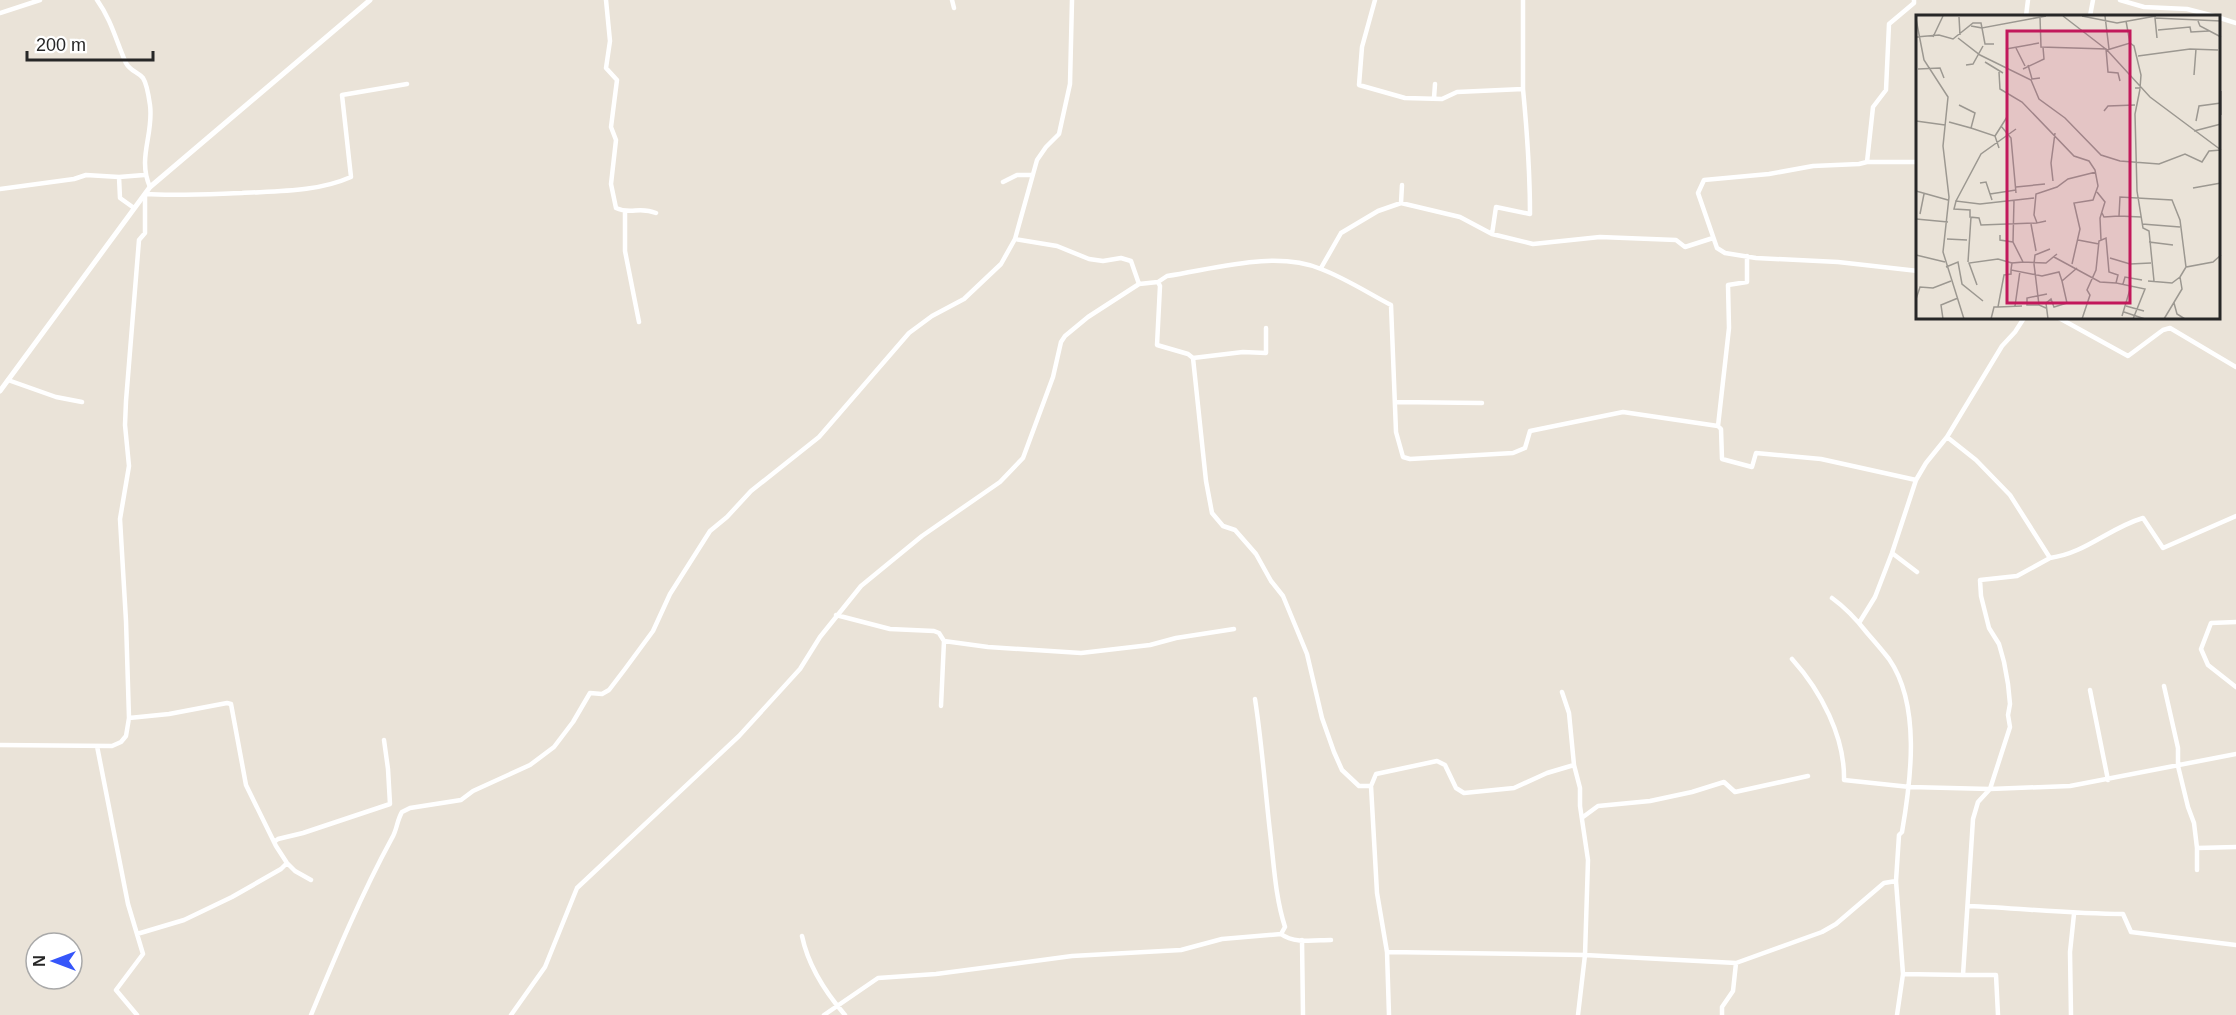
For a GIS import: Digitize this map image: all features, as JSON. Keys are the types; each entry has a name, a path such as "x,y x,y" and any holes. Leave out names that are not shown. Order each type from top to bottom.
{"street":[{"path":"0,13 40,0"},
{"path":"97,0 108,15 127,66 143,78 150,122 146,138 144,175 150,187"},
{"path":"0,391 150,187 370,0"},
{"path":"606,0 610,41 606,68 617,81 611,127 616,140 611,184 616,208 625,212 645,209 656,213"},
{"path":"952,0 954,8"},
{"path":"311,1015 372,875 396,831 402,812 410,808 461,800 473,791 530,765 554,747 573,722 590,693 602,694 609,690 625,669 652,631 670,594 710,531 727,517 751,491 819,437 909,333 932,316 975,291 1001,264 1015,239 1037,160 1059,134 1070,84 1072,0"},
{"path":"1375,0 1362,47 1359,85 1405,98 1442,99 1457,92 1523,89"},
{"path":"1492,234 1496,207 1530,214 1530,170 1527,163 1529,150 1523,89 1523,0"},
{"path":"1867,162 1873,107 1886,90 1889,24 1914,3 1914,0"},
{"path":"2026,15 2028,0"},
{"path":"2090,15 2094,0"},
{"path":"2120,0 2144,7 2187,9 2210,15"},
{"path":"2221,18 2236,23"},
{"path":"145,194 186,195 277,191 314,188 337,183 351,177 342,95 406,84"},
{"path":"1434,98 1435,84"},
{"path":"1916,162 1867,162 1813,166 1769,174 1704,180 1698,193 1717,248 1725,253 1786,261 1838,262 1916,271"},
{"path":"0,189 74,179 86,175 119,177 144,175"},
{"path":"1003,182 1017,176 1032,176"},
{"path":"119,177 120,198 134,208"},
{"path":"1401,203 1402,185"},
{"path":"0,746 112,746 121,742 126,736 129,718 120,519 129,466 125,425 126,401 139,240 146,233 145,194"},
{"path":"1321,268 1341,233 1378,211 1401,203 1460,218 1492,234 1533,244 1600,237 1676,240 1685,247 1713,238"},
{"path":"625,212 625,251 639,322"},
{"path":"1015,239 1057,246 1089,259 1103,261 1121,258 1131,261 1139,284"},
{"path":"1747,256 1747,282 1728,285 1728,328 1718,426 1721,429 1722,459 1752,467 1756,453 1821,459 1916,480"},
{"path":"511,1015 545,967 577,888 739,736 800,669 836,615 861,586 922,536 1000,482 1023,458 1053,377 1061,342 1065,336 1088,317 1139,284 1158,282 1167,276 1273,260 1321,268 1391,305 1396,432 1403,457 1410,459 1513,453 1525,448 1530,431 1623,412 1718,426"},
{"path":"1158,282 1160,286 1157,345 1188,354 1193,358 1206,481 1212,513 1223,526 1235,530 1256,554 1283,596 1301,637 1322,718 1342,770 1359,786 1371,786"},
{"path":"1859,623 1875,597 1916,480 1926,463 1947,437 2002,346 2023,320"},
{"path":"2063,320 2128,356 2163,330 2170,328 2236,367"},
{"path":"1193,358 1244,352 1266,353 1266,328"},
{"path":"4,383 82,402"},
{"path":"1395,402 1482,403"},
{"path":"1947,437 1976,460 2010,495 2050,558"},
{"path":"1964,975 1964,933 1968,906 1973,819 1978,802 1990,789 2010,728 2008,715 2010,704 2004,662 1999,644 1989,628 1981,596 1980,580 2017,576 2050,558 2081,549 2124,524 2143,518 2163,548 2236,516"},
{"path":"1892,553 1917,572"},
{"path":"1832,598 1847,609 1890,660 1902,688 1910,729 1910,787 1902,832 1899,835 1896,881 1903,974 1897,1015"},
{"path":"836,615 890,629 939,633 944,641 941,706"},
{"path":"2236,622 2211,623 2201,649 2208,665 2236,687"},
{"path":"944,641 988,647 1082,653 1150,645 1176,638 1234,629"},
{"path":"1792,659 1803,671 1832,720 1845,760 1844,780 1910,787 1990,789 2070,786 2236,754"},
{"path":"2164,686 2178,748 2178,766 2194,824 2197,870"},
{"path":"2090,690 2108,780"},
{"path":"1562,692 1569,713 1588,860 1585,955 1578,1015"},
{"path":"1255,699 1263,753 1273,873 1285,927 1281,934"},
{"path":"129,718 231,704 246,785 287,863 295,871 311,880"},
{"path":"274,842 390,804 384,740"},
{"path":"97,746 128,904 143,957 116,990 137,1015"},
{"path":"1389,1015 1387,951 1377,893 1371,786 1376,774 1437,761 1445,765 1456,788 1464,793 1514,788 1547,773 1574,765"},
{"path":"1583,817 1598,806 1650,801 1724,782 1735,792 1808,776"},
{"path":"2197,848 2236,847"},
{"path":"137,934 184,920 232,897 282,869 287,863"},
{"path":"1387,951 1585,955 1736,963 1822,932 1836,924 1884,883 1896,881"},
{"path":"1968,906 2034,908 2074,914 2123,914 2131,932 2236,945"},
{"path":"2071,1015 2070,952 2074,914"},
{"path":"824,1015 878,978 936,974 1072,956 1181,950 1222,939 1281,934 1287,938 1302,940 1331,940"},
{"path":"802,936 812,966 836,1006 845,1015"},
{"path":"1302,940 1302,1015"},
{"path":"1722,1015 1722,1007 1732,991 1736,963"},
{"path":"1903,974 1996,975 1998,1015"}]}
